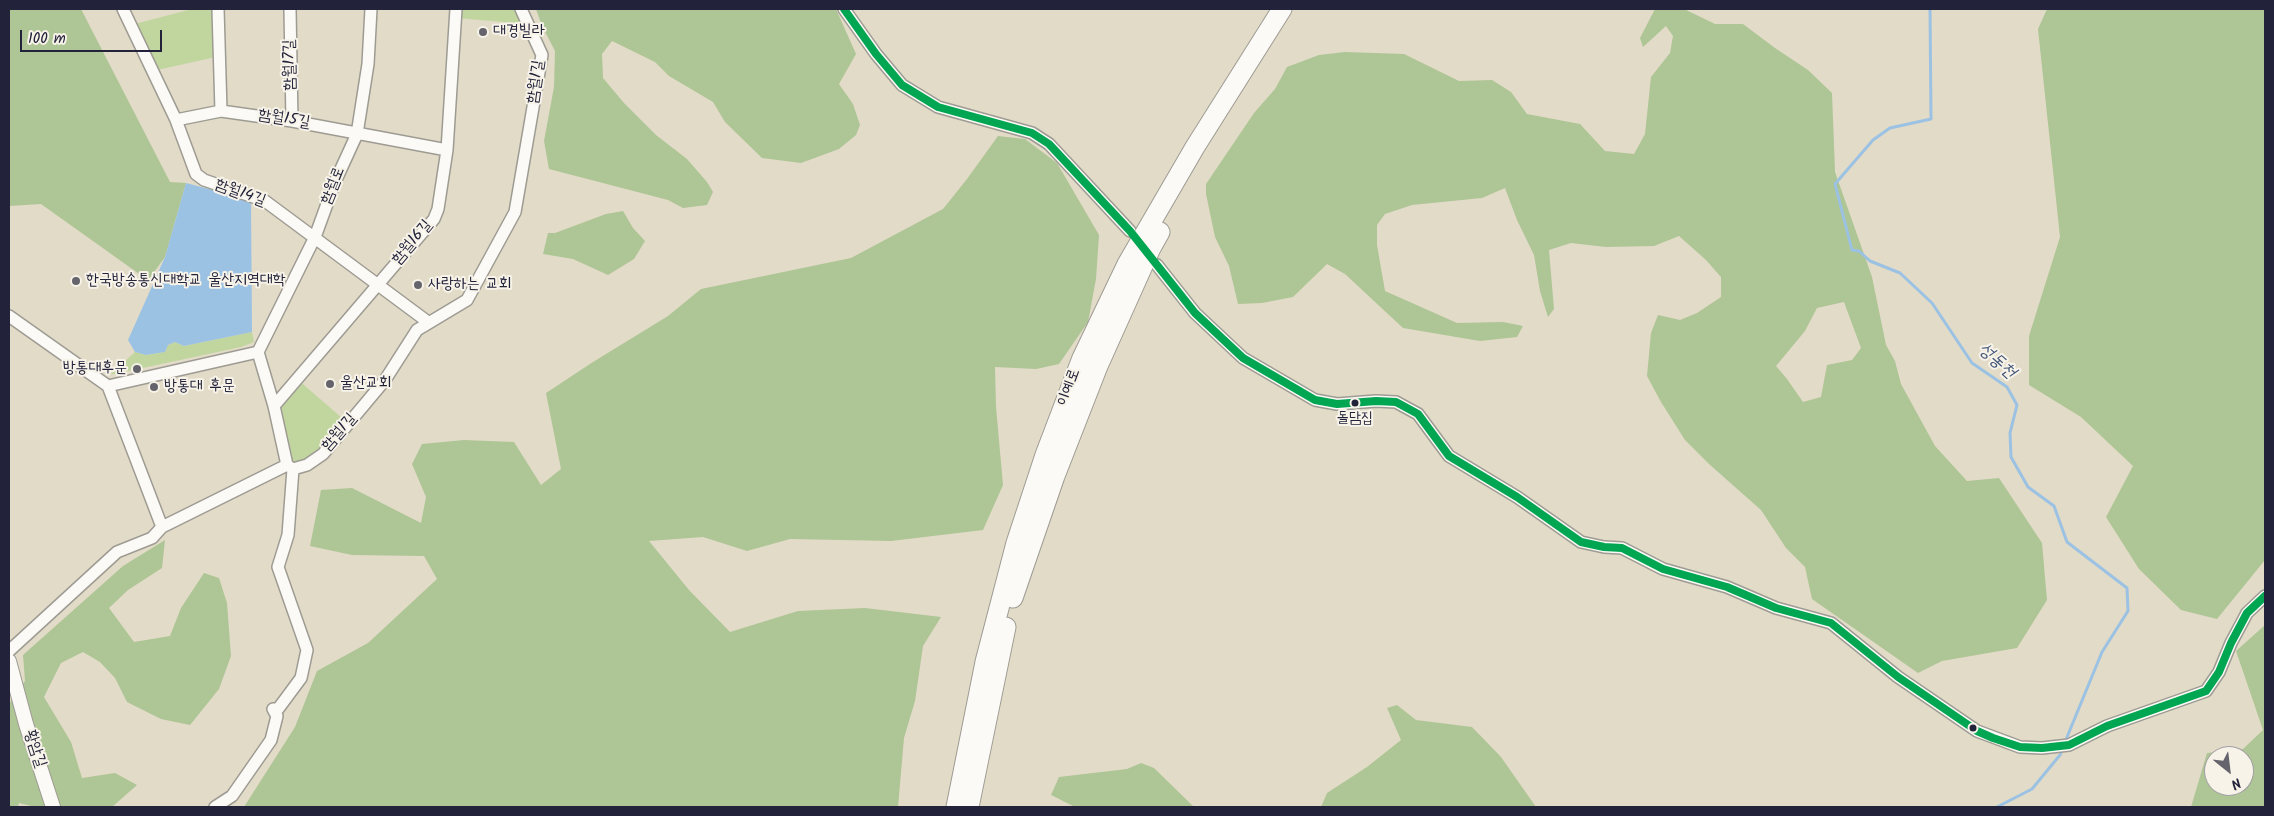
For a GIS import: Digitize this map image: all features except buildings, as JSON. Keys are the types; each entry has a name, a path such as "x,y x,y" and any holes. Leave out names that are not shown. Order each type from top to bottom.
{"highway":[{"name":"이예로","path":"956,807 985,662 1016,543 1045,455 1082,358 1127,264 1195,147 1282,9"},
{"name":"이예로","path":"969,807 1011,605 1055,476 1098,366 1151,248 1240,96 1297,9"}],"street":[{"name":"함월14길","path":"123,9 176,120 196,174 204,180 265,201 428,322"},
{"path":"218,9 221,111"},
{"name":"함월17길","path":"290,9 292,121"},
{"name":"함월로","path":"258,352 315,237 334,182 356,134 368,64 371,9"},
{"name":"함월16길","path":"274,406 434,219 438,209 447,150 456,9"},
{"name":"함월1길","path":"9,651 117,552 152,538 162,527 290,467 307,465 323,454 385,380 417,330 467,300 515,212 542,54 521,9"},
{"path":"844,9 876,54 902,85 938,107 1032,133 1049,144 1130,231"},
{"name":"함월15길","path":"176,120 221,111 292,121 447,150"},
{"path":"1157,265 1195,313 1243,358 1315,400 1337,404 1376,401 1396,402 1418,414 1449,456 1517,497 1581,542 1604,547 1622,548 1663,569 1728,588 1776,608 1832,623 1898,677 1977,731 2020,747 2068,745 2107,726 2206,692 2219,672 2231,643 2248,613 2265,596"},
{"path":"9,316 30,333 108,386 162,527"},
{"path":"108,386 258,352 290,467 288,535 278,567 307,650 301,678 278,709 273,709 277,716 271,740 232,796 215,807"},
{"name":"황암길","path":"9,661 26,724 53,807"}],"green space":[{"path":"9,9 81,9 170,182 186,183 165,257 144,286 142,276 41,204 9,206"},
{"path":"192,9 218,9 220,56 153,71 131,25"},
{"path":"456,9 521,9 528,24 456,18"},
{"path":"536,9 836,9 856,54 839,84 853,104 860,125 856,135 839,149 801,163 762,158 725,122 713,102 669,76 655,62 612,41 602,54 603,78 624,103 656,135 687,159 707,182 713,192 707,205 683,208 668,200 549,169 544,141 554,87 555,51 542,26"},
{"path":"1655,9 1684,9 1715,24 1743,24 1808,70 1832,93 1835,172 1872,277 1886,345 1895,361 1901,384 1935,446 1967,481 1999,478 2042,543 2047,600 2017,648 1942,661 1918,673 1812,599 1805,567 1786,548 1761,510 1685,440 1647,376 1651,333 1658,315 1680,320 1697,313 1721,297 1721,277 1706,260 1679,236 1654,246 1606,247 1571,243 1549,250 1554,309 1548,317 1540,291 1534,255 1517,220 1505,188 1482,198 1412,205 1385,214 1377,225 1377,245 1385,291 1457,323 1503,322 1523,326 1517,337 1480,341 1403,328 1345,274 1327,264 1293,297 1262,303 1238,304 1229,266 1215,237 1206,194 1206,184 1254,113 1275,89 1287,67 1319,55 1345,52 1404,54 1459,81 1492,80 1511,92 1527,114 1580,124 1605,151 1634,154 1645,134 1651,77 1670,53 1673,36 1666,26 1643,47 1640,38","holes":["1844,302 1861,348 1852,360 1827,365 1821,397 1803,402 1776,366 1805,331 1817,308"]},
{"path":"2047,9 2265,9 2265,560 2217,619 2181,610 2139,569 2106,517 2133,466 2081,417 2029,385 2029,336 2060,237 2038,29"},
{"path":"998,136 1025,139 1057,163 1099,235 1096,279 1088,322 1059,364 1036,369 995,367 996,407 1003,485 983,530 891,541 790,539 747,551 703,537 649,541 689,590 730,632 798,611 865,608 941,617 923,646 915,701 904,738 898,807 244,807 295,727 317,671 368,643 437,579 424,556 352,555 310,546 321,490 352,488 421,523 426,497 412,464 422,444 464,440 514,442 541,485 561,469 546,393 668,316 701,289 851,258 943,209"},
{"path":"623,211 633,228 645,241 634,259 608,275 573,259 543,254 548,233 555,233 606,214"},
{"path":"252,332 254,342 241,347 110,375 135,352 146,355 165,352 168,345 175,342 184,346"},
{"path":"297,379 349,424 323,454 293,469 274,406"},
{"path":"165,540 162,568 128,590 109,608 134,642 170,636 181,608 204,573 219,578 227,603 231,656 219,689 190,725 161,719 127,702 115,678 100,662 83,652 61,663 44,697 71,742 82,778 115,773 137,785 112,807 35,807 19,803 18,807 9,807 9,704 25,681 23,655 123,566"},
{"path":"2265,625 2265,807 2191,807 2204,763 2204,796 2254,796 2254,746 2246,746 2263,730 2236,651"},
{"path":"1397,705 1416,720 1472,727 1501,757 1536,807 1321,807 1327,793 1367,767 1401,740 1387,708"},
{"path":"1141,763 1154,768 1194,807 1075,807 1051,795 1059,777 1127,769"}],"water":[{"path":"186,183 251,200 252,332 184,346 175,342 168,345 165,352 146,355 135,352 128,340 165,257"}],"waterway":[{"name":"성동천","path":"1930,9 1931,119 1890,128 1873,140 1835,184 1852,250 1859,251 1870,261 1900,273 1932,303 1972,363 2007,387 2017,405 2010,433 2011,457 2028,487 2054,506 2067,542 2127,588 2128,611 2102,652 2065,742"},
{"name":"성동천","path":"1997,807 2032,789 2060,755 2063,748"}],"transit line":[{"path":"844,9 876,54 902,85 938,107 1032,133 1049,144 1130,231 1195,313 1243,358 1315,400 1337,404 1376,401 1396,402 1418,414 1449,456 1517,497 1581,542 1604,547 1622,548 1663,569 1727,587 1776,608 1831,623 1898,677 1977,731 1993,738 2020,747 2042,748 2069,745 2107,726 2206,691 2219,672 2231,643 2247,613 2265,596"}],"place":[{"name":"대경빌라","path":"483,32"},
{"name":"한국방송통신대학교 울산지역대학","path":"76,281"},
{"name":"사랑하는 교회","path":"418,285"},
{"name":"방통대후문","path":"137,369"},
{"name":"울산교회","path":"330,384"},
{"name":"방통대 후문","path":"154,387"},
{"name":"돌담집","path":"1355,403"}]}
